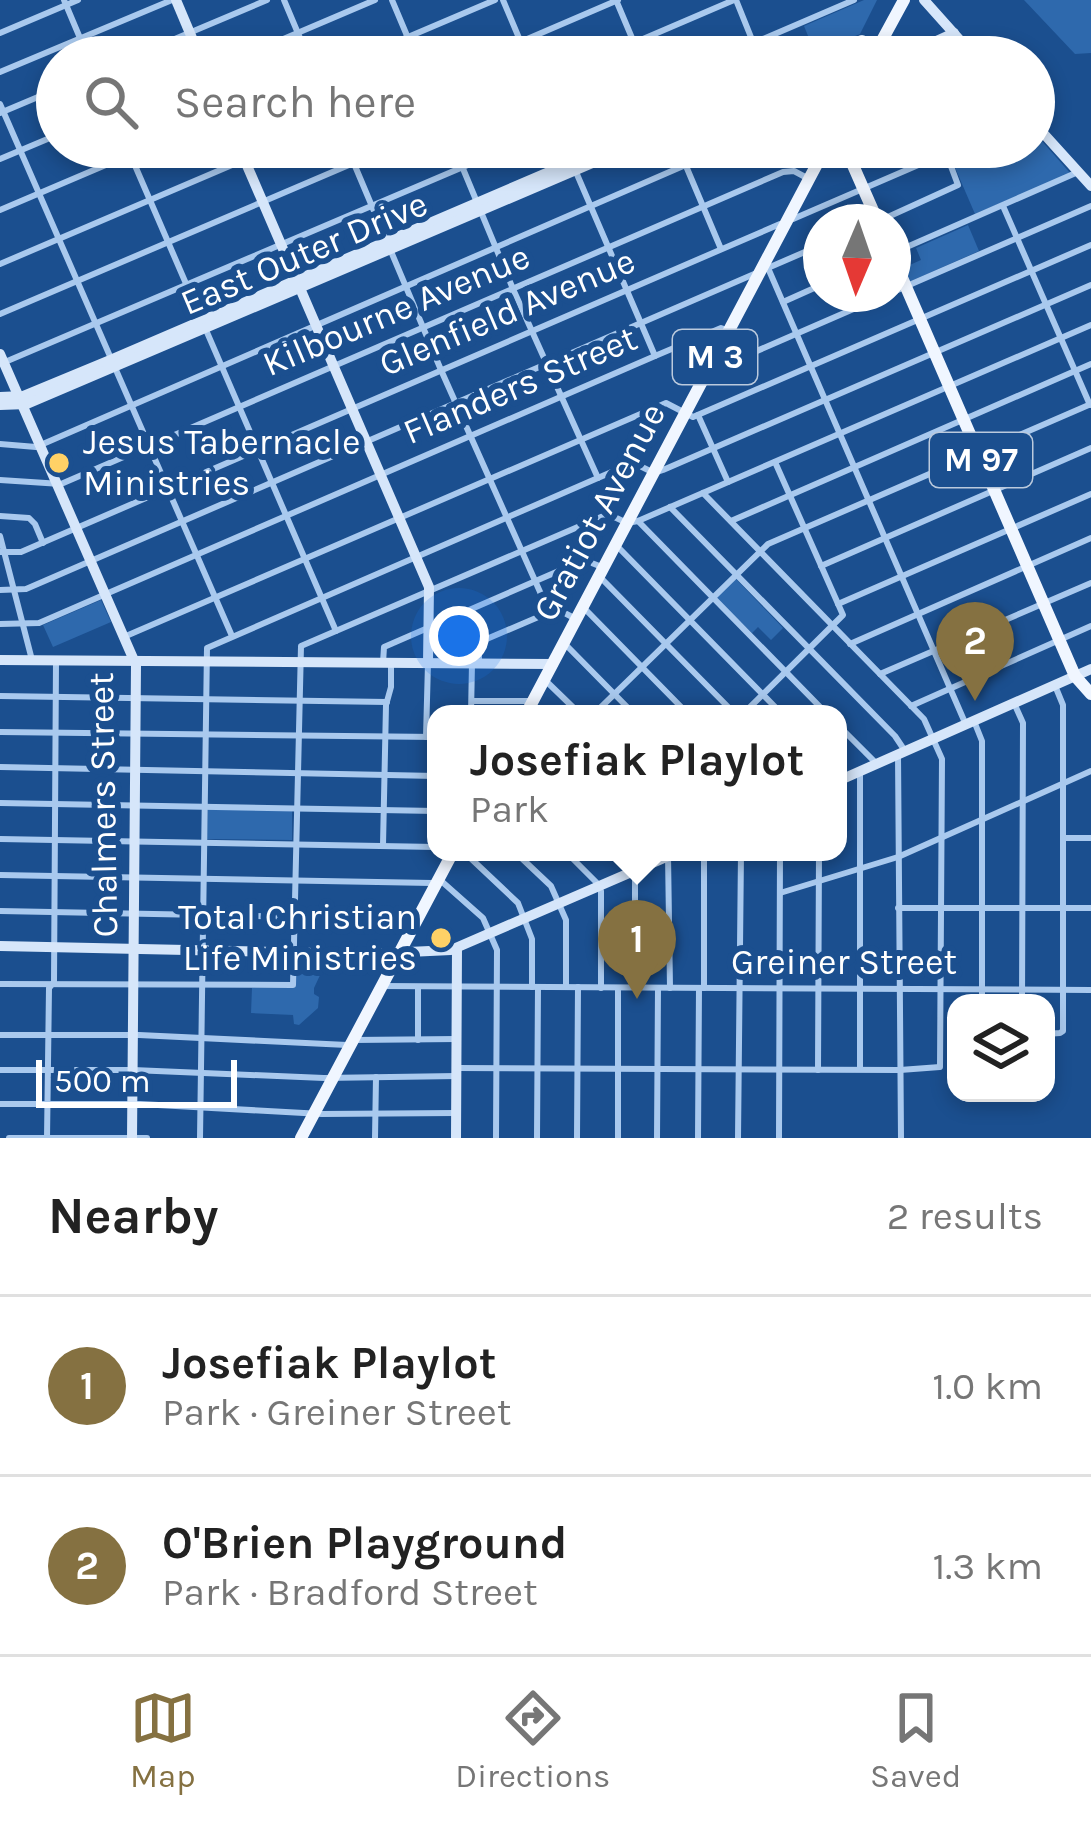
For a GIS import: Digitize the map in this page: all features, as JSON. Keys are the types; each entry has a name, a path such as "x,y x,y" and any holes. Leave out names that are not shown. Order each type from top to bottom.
{"main road":[{"path":"885,36 904,0"},
{"name":"Gratiot Avenue","path":"532,705 632,522 653,473 692,415 720,346 815,168"},
{"path":"852,168 869,204"},
{"name":"M 97","path":"911,308 920,319 1075,676 1091,694"},
{"path":"301,1138 448,861"}],"street":[{"path":"0,33 78,0"},
{"path":"85,36 174,0 191,36"},
{"path":"183,36 267,0"},
{"path":"284,0 299,36"},
{"path":"291,36 375,0"},
{"path":"392,0 408,36"},
{"path":"410,36 499,0 518,36"},
{"path":"535,36 617,0 631,36"},
{"path":"650,36 735,0 750,36"},
{"path":"769,36 854,0"},
{"path":"924,0 956,36"},
{"path":"65,2 79,36"},
{"path":"0,73 36,57"},
{"path":"36,96 1,109 232,636"},
{"path":"0,159 36,144"},
{"path":"1055,146 1091,187"},
{"path":"0,210 93,168"},
{"path":"136,168 336,631"},
{"path":"0,264 213,168"},
{"path":"248,168 430,591 430,705"},
{"path":"0,314 341,168"},
{"path":"355,168 549,612"},
{"path":"1,358 94,324 462,168 598,478"},
{"name":"East Outer Drive","path":"15,401 112,364 563,168"},
{"path":"574,168 655,356"},
{"path":"0,444 36,447 678,168"},
{"path":"686,168 721,250"},
{"name":"Glenfield Avenue","path":"2,552 21,552 43,543 911,168"},
{"path":"911,206 958,185 952,168"},
{"name":"Kilbourne Avenue","path":"0,480 56,485 788,170 809,179"},
{"path":"911,247 1078,172"},
{"path":"604,705 769,544 1091,406 1003,206"},
{"path":"911,284 1091,206"},
{"path":"692,415 1091,245"},
{"path":"0,590 26,589 803,253"},
{"path":"764,270 783,302 950,688 982,741 982,994"},
{"path":"200,1138 207,648 634,463 653,473 1091,285"},
{"path":"783,302 803,293"},
{"path":"720,346 743,357 847,312"},
{"path":"632,522 1091,325"},
{"name":"Flanders Street","path":"0,624 39,623 655,356 722,328 729,330"},
{"name":"Chalmers Street","path":"1,358 15,401 135,662 132,1138"},
{"path":"731,521 1091,364"},
{"path":"124,638 666,403 692,415 728,482"},
{"path":"820,566 1091,448"},
{"path":"750,705 843,615 775,461"},
{"path":"0,1070 333,1078 497,1068 937,1069 942,759 928,723 703,493"},
{"path":"838,604 1091,494"},
{"path":"670,507 895,736 902,753 898,856 901,1138"},
{"path":"0,985 293,985 301,646 608,514 632,522 818,705"},
{"path":"0,516 31,519 43,543"},
{"path":"0,536 32,661"},
{"path":"850,644 1091,538"},
{"path":"616,544 773,705"},
{"path":"383,846 386,701 391,687 384,647 587,560 729,705"},
{"path":"880,674 1091,583"},
{"path":"472,705 479,643 557,609 579,613 679,705"},
{"path":"911,706 1091,626"},
{"path":"564,643 625,705"},
{"path":"0,660 553,664"},
{"path":"47,1138 55,912 56,661"},
{"path":"847,775 1091,669"},
{"path":"544,680 570,705"},
{"path":"1055,685 1063,705 1063,989 1061,1033 1055,1033"},
{"path":"0,696 386,701"},
{"path":"472,701 505,705"},
{"path":"1015,703 1023,723 1022,994"},
{"path":"0,732 427,737"},
{"path":"847,734 877,764"},
{"path":"0,767 427,776"},
{"path":"780,893 898,856 1091,771"},
{"path":"860,772 860,1070"},
{"path":"0,803 427,811"},
{"path":"0,838 427,847"},
{"path":"1063,838 1091,838"},
{"path":"474,861 518,903 532,939 537,1138"},
{"path":"524,861 550,886 566,921 566,987"},
{"path":"575,861 599,886 601,988"},
{"path":"625,861 635,871 635,988"},
{"path":"0,946 365,954 457,949 655,861"},
{"path":"670,988 671,861"},
{"path":"698,1138 704,861"},
{"path":"738,1138 741,861"},
{"path":"779,1138 780,861"},
{"path":"818,1070 819,861"},
{"path":"0,875 438,881 483,918 497,953 496,1138"},
{"path":"898,908 1091,908"},
{"path":"0,911 417,920"},
{"path":"456,1138 457,949"},
{"name":"Greiner Street","path":"381,986 1091,990"},
{"path":"418,987 418,1040"},
{"path":"578,987 578,1138"},
{"path":"618,1138 619,988"},
{"path":"657,1138 658,988"},
{"path":"0,1035 457,1040"},
{"path":"375,1138 376,1077"},
{"path":"0,1104 456,1113"},
{"path":"9,1138 146,1138"}],"shaded area":[{"path":"864,0 877,0 855,36 808,36 804,26"},
{"path":"1024,0 1091,0 1091,53 1075,54"},
{"path":"1055,156 1070,173 975,214 955,168 1055,168"},
{"path":"968,225 979,251 911,281 911,264 921,260 916,248"},
{"path":"736,579 783,628 771,640 758,627 752,633 716,598"},
{"path":"101,600 111,622 53,647 43,625"},
{"path":"208,809 292,811 292,840 207,839"},
{"path":"296,970 322,971 314,988 318,1008 299,1025 294,1024 293,1015 251,1013 252,988 295,988"}],"place":[{"name":"Jesus Tabernacle Ministries","path":"59,463"},
{"name":"O'Brien Playground","path":"975,701"},
{"name":"Total Christian Life Ministries","path":"441,938"},
{"name":"Josefiak Playlot","path":"637,999"}]}
